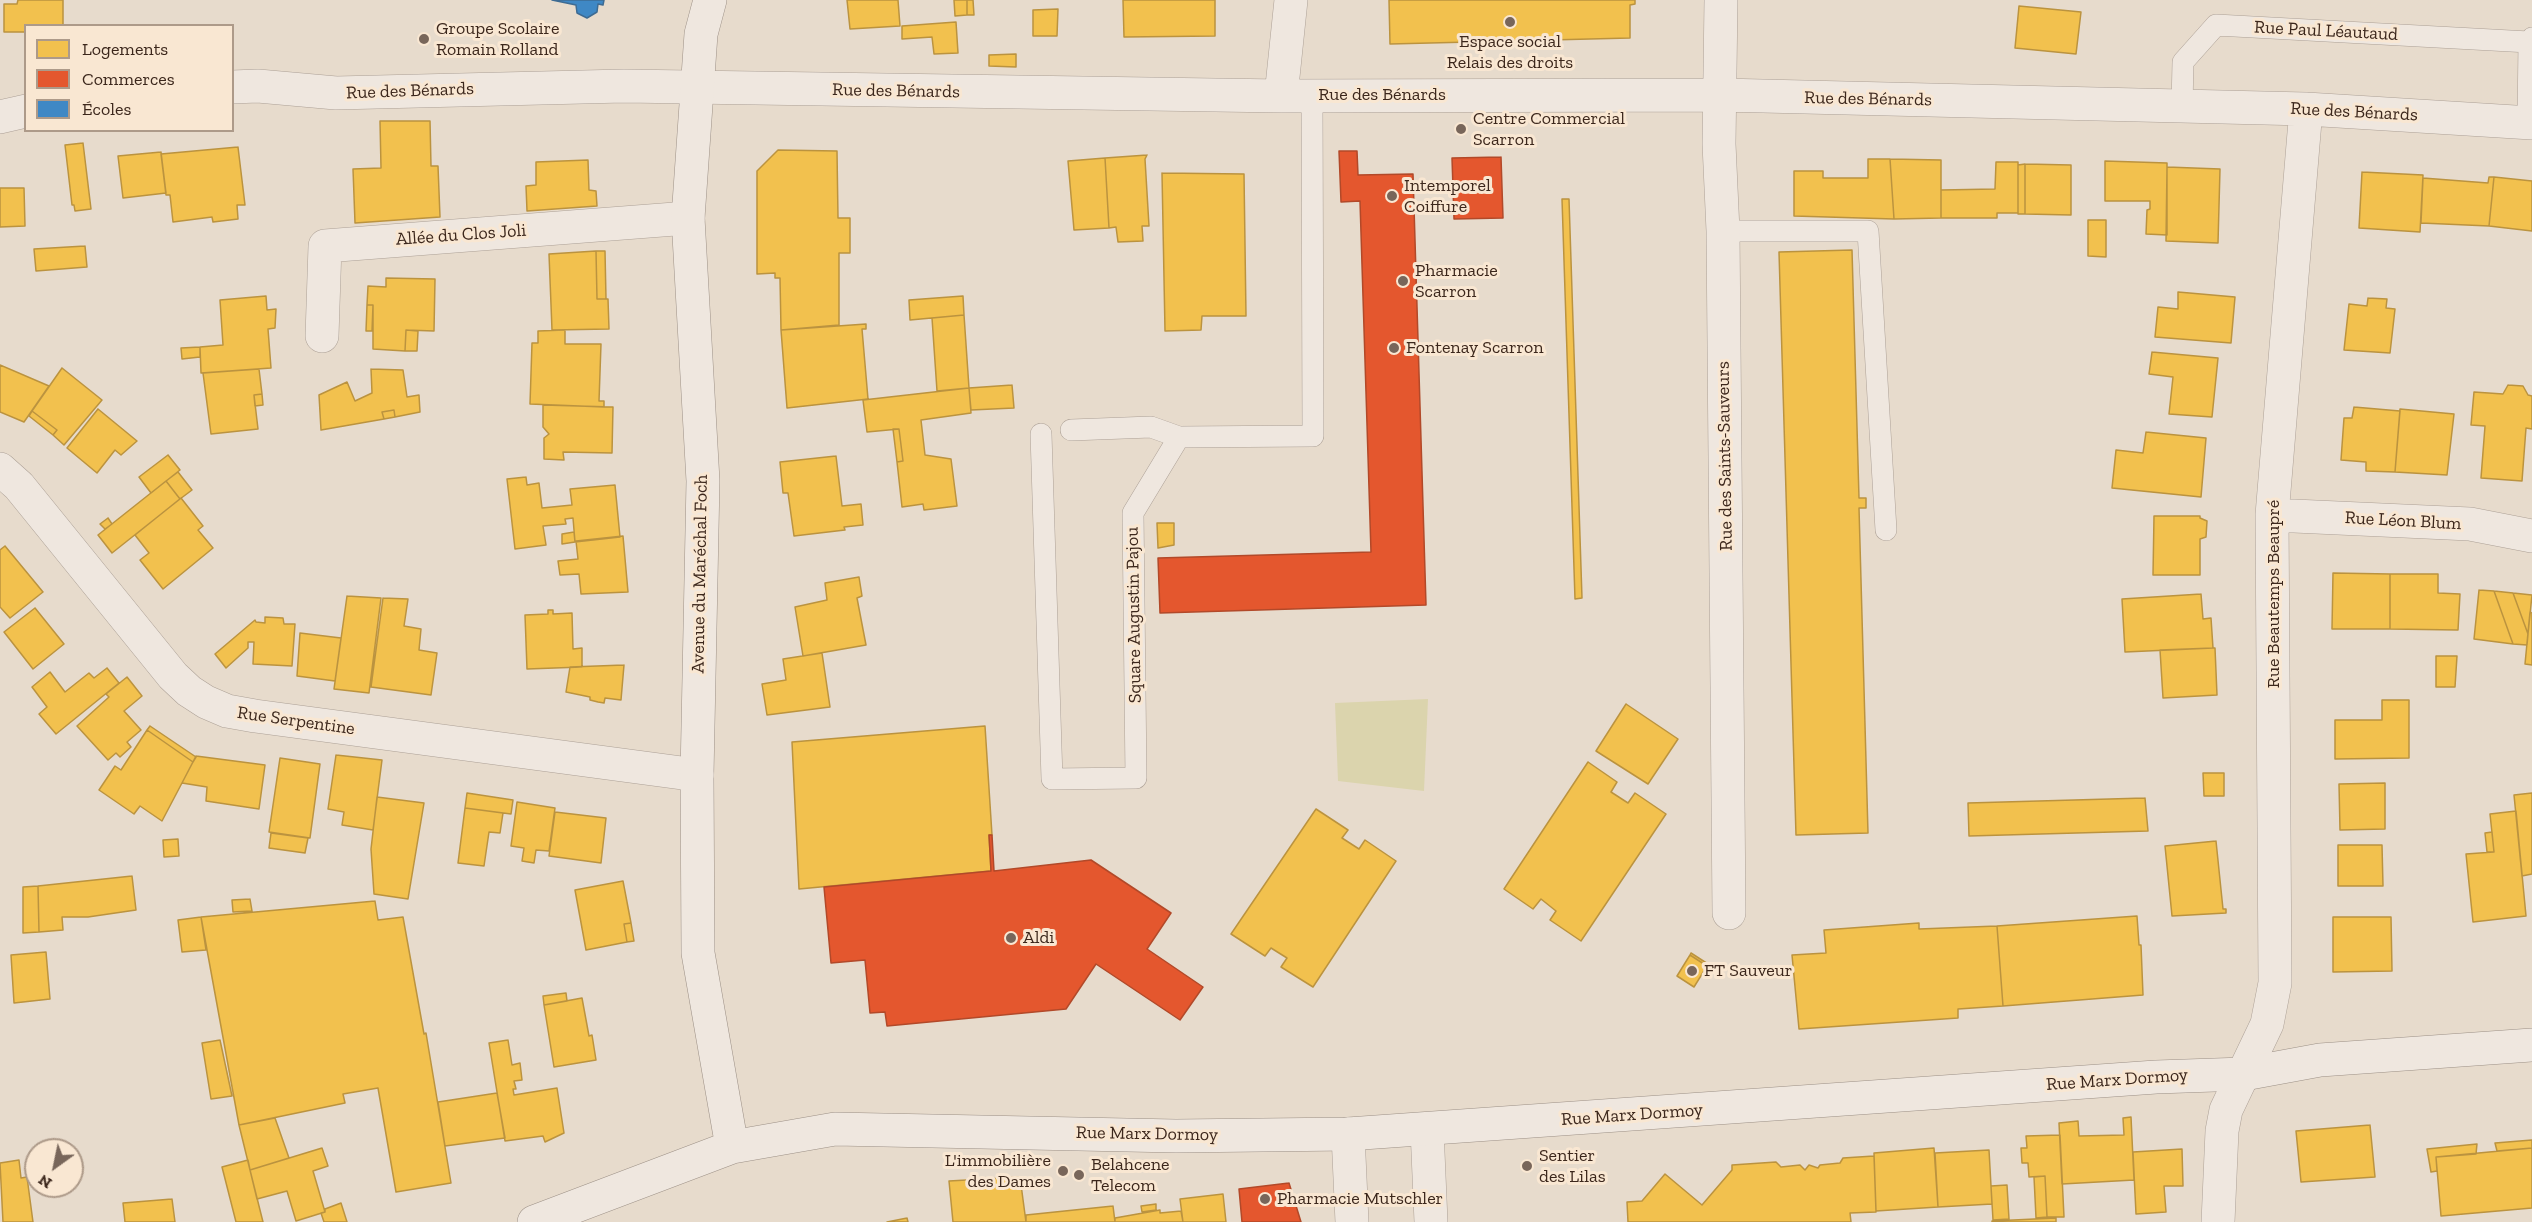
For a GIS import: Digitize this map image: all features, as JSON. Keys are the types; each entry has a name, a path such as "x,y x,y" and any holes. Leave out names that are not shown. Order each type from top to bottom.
{"street":[{"name":"Avenue du Maréchal Foch","path":"710,0 701,34 688,218 703,481 697,775 698,953 732,1147"},
{"path":"1291,0 1297,96"},
{"name":"Rue des Saints-Sauveurs","path":"1721,0 1719,144 1723,231 1729,913"},
{"name":"Rue des Bénards","path":"234,87 258,86 336,93 624,86 1297,96 1721,95 2306,109 2530,122"},
{"name":"Rue Beautemps Beaupré","path":"2218,1222 2222,1131 2226,1110 2267,1024 2275,983 2272,515 2306,109"},
{"path":"0,117 24,111"},
{"name":"Allée du Clos Joli","path":"322,336 325,246 688,218"},
{"name":"Rue Serpentine","path":"0,469 19,486 173,675 189,691 206,702 227,711 255,716 697,775"},
{"name":"Rue Léon Blum","path":"2272,515 2470,524 2532,536"},
{"name":"Rue Marx Dormoy","path":"534,1222 732,1147 836,1129 1176,1136 1348,1134 2156,1077 2244,1074 2320,1060 2532,1045"},
{"path":"1427,1129 1431,1222"},
{"path":"1348,1134 1352,1222"}],"lane":[{"name":"Rue Paul Léautaud","path":"2182,106 2183,62 2216,25 2531,40 2530,122"},
{"path":"1071,430 1151,427 1179,437 1313,436 1297,96"},
{"path":"1723,231 1868,231 1886,531"},
{"name":"Square Augustin Pajou","path":"1041,434 1052,779 1136,778 1133,513 1179,437"}],"shaded area":[{"path":"1428,699 1424,791 1338,781 1335,703"}],"building: Logements":[{"path":"18,0 63,0 63,24 24,24 24,32 4,32 4,4 17,4"},
{"path":"847,0 898,0 900,26 850,29"},
{"path":"954,0 967,0 967,15 955,16"},
{"path":"967,0 973,0 974,15 967,15"},
{"path":"1123,0 1215,0 1215,36 1124,37"},
{"name":"Espace social Relais des droits","path":"1389,0 1635,0 1635,4 1630,5 1630,38 1390,44"},
{"path":"2019,6 2081,12 2076,54 2015,48"},
{"path":"1058,9 1057,36 1033,36 1033,10"},
{"path":"956,22 958,53 934,54 932,37 902,39 902,26"},
{"path":"1016,54 1016,67 989,66 989,55"},
{"path":"380,121 430,121 431,166 438,166 440,217 355,223 353,169 381,168"},
{"path":"83,143 91,209 75,211 72,205 65,145"},
{"path":"238,147 245,205 237,205 238,219 213,222 212,217 173,222 170,195 166,195 161,154"},
{"path":"778,150 837,151 838,218 850,218 850,253 839,253 839,325 781,330 780,278 775,278 775,273 757,274 757,171"},
{"path":"161,152 166,193 123,198 118,156"},
{"path":"1147,155 1145,159 1149,226 1142,226 1143,241 1118,242 1116,227 1109,228 1105,158"},
{"path":"1105,158 1109,228 1074,230 1068,161"},
{"path":"1868,159 1890,159 1894,219 1794,216 1794,171 1823,171 1823,178 1868,178"},
{"path":"1890,159 1941,160 1941,218 1894,219"},
{"path":"588,160 589,190 596,191 597,206 527,211 526,186 536,185 536,162"},
{"path":"2105,161 2167,163 2167,235 2146,234 2147,210 2150,209 2150,201 2105,201"},
{"path":"1996,162 2018,162 2018,213 1997,213 1997,218 1941,218 1941,190 1995,189"},
{"path":"2025,164 2025,214 2018,214 2018,165"},
{"path":"2025,164 2071,165 2071,215 2025,214"},
{"path":"2167,167 2220,169 2218,243 2166,241"},
{"path":"2362,172 2423,175 2420,232 2359,228"},
{"path":"1162,173 1244,174 1246,316 1202,316 1201,330 1165,331"},
{"path":"2489,177 2494,177 2489,226 2421,223 2423,178 2488,183"},
{"path":"2494,177 2532,181 2532,231 2489,226"},
{"path":"0,188 24,188 25,226 0,227"},
{"path":"1562,199 1569,199 1582,598 1575,599"},
{"path":"2088,220 2106,220 2106,257 2088,256"},
{"path":"85,246 87,267 36,271 34,249"},
{"path":"1852,250 1859,498 1866,498 1866,508 1859,508 1868,833 1796,835 1779,252"},
{"path":"596,251 605,251 606,299 597,299"},
{"path":"596,251 597,299 608,299 609,329 552,330 549,254"},
{"path":"386,278 435,279 434,331 406,330 405,351 373,349 373,305 367,305 368,286 386,287"},
{"path":"2178,292 2235,297 2231,343 2155,337 2158,307 2178,309"},
{"path":"266,296 267,310 276,309 275,328 268,329 271,368 201,373 200,347 223,345 220,300"},
{"path":"963,296 964,315 910,320 909,300"},
{"path":"2368,298 2387,299 2386,308 2395,309 2390,353 2344,350 2349,304 2367,306"},
{"path":"367,305 373,305 372,331 366,331"},
{"path":"964,315 969,388 937,391 932,318"},
{"path":"866,324 866,329 862,329 868,399 787,408 781,330"},
{"path":"406,330 418,331 417,351 405,351"},
{"path":"565,330 565,344 601,344 599,401 604,401 604,407 530,404 532,343 538,343 538,331"},
{"path":"200,347 200,357 182,359 181,348"},
{"path":"2152,352 2218,358 2212,417 2169,414 2173,377 2149,374"},
{"path":"0,365 49,386 24,422 0,412"},
{"path":"62,368 102,400 64,445 53,435 57,430 32,411"},
{"path":"259,369 262,394 254,395 258,429 211,434 203,373"},
{"path":"371,369 403,370 407,397 419,395 420,412 395,417 394,410 382,412 384,419 321,430 319,395 347,382 355,401 372,393"},
{"path":"1012,385 1014,408 971,410 969,388"},
{"path":"2508,385 2523,386 2528,395 2532,396 2532,429 2526,428 2522,481 2481,478 2485,426 2471,425 2474,392 2503,394"},
{"path":"969,388 971,413 921,420 925,455 951,459 957,506 924,510 923,504 902,507 897,462 903,461 899,429 867,432 863,400"},
{"path":"262,394 263,405 255,406 254,395"},
{"path":"543,405 613,407 612,453 563,452 564,460 544,459 544,438 549,434 543,427"},
{"path":"2354,407 2400,411 2395,472 2366,471 2366,462 2341,460 2344,418 2352,418"},
{"path":"98,409 137,441 121,455 115,450 97,473 67,448"},
{"path":"2400,409 2454,414 2447,475 2395,472"},
{"path":"394,410 395,417 384,419 382,412"},
{"path":"32,411 57,430 53,435 29,416"},
{"path":"893,429 899,429 903,461 897,462"},
{"path":"2146,432 2206,438 2201,497 2112,488 2116,450 2143,453"},
{"path":"168,455 180,470 151,493 139,477"},
{"path":"836,456 842,506 861,504 863,525 844,527 845,530 794,536 788,493 783,493 780,462"},
{"path":"178,472 192,490 180,499 166,481"},
{"path":"526,477 527,485 539,483 542,508 572,505 570,489 615,485 620,537 575,542 573,518 565,519 566,524 543,526 546,545 515,549 507,479"},
{"path":"166,481 180,499 112,553 98,535"},
{"path":"181,498 203,526 198,530 213,548 163,589 140,560 149,553 135,535"},
{"path":"2154,516 2200,516 2207,521 2206,537 2200,539 2200,575 2153,575"},
{"path":"108,518 112,524 105,529 100,524"},
{"path":"1157,523 1174,523 1174,545 1158,548"},
{"path":"574,532 575,542 562,544 562,534"},
{"path":"623,536 628,592 581,594 579,574 560,575 558,561 578,559 576,541"},
{"path":"5,546 43,592 10,618 0,607 0,550"},
{"path":"2333,573 2390,574 2390,629 2332,629"},
{"path":"2390,574 2438,574 2438,593 2460,594 2458,630 2390,629"},
{"path":"859,577 862,596 857,598 866,645 803,656 795,607 827,600 825,583"},
{"path":"2479,590 2494,591 2513,644 2474,639"},
{"path":"2494,591 2513,593 2528,634 2527,645 2513,644"},
{"path":"2513,593 2532,595 2528,634"},
{"path":"2201,594 2203,619 2211,618 2213,648 2125,652 2122,599"},
{"path":"347,596 381,598 369,693 334,689"},
{"path":"383,598 408,599 404,626 421,629 419,650 437,653 431,695 371,687"},
{"path":"35,608 64,644 33,669 4,632"},
{"path":"548,610 553,610 553,614 572,613 573,649 582,648 582,667 527,669 525,615 548,614"},
{"path":"2530,612 2532,613 2532,665 2525,664"},
{"path":"265,617 283,618 284,624 295,624 292,666 253,664 254,642 248,642 248,648 226,668 215,654 255,620 265,623"},
{"path":"300,633 341,638 335,681 297,676"},
{"path":"2215,648 2217,695 2163,698 2160,650"},
{"path":"822,653 830,707 767,715 762,684 786,680 783,659"},
{"path":"2436,656 2457,656 2455,687 2436,687"},
{"path":"624,665 621,700 605,698 604,703 590,700 590,697 566,692 570,667"},
{"path":"107,668 119,683 56,734 39,714 47,707 32,687 50,672 65,692 89,673 94,678"},
{"path":"127,677 142,696 124,711 141,730 127,742 131,747 120,757 116,753 108,760 77,726 109,697 106,694"},
{"path":"2382,700 2409,700 2409,758 2335,759 2335,720 2382,720"},
{"path":"1626,704 1678,739 1648,784 1596,751"},
{"path":"150,726 196,757 193,762 147,730"},
{"path":"985,726 992,835 989,835 991,871 799,889 792,742"},
{"path":"147,730 193,762 162,821 140,806 134,814 99,790 115,766 121,770"},
{"path":"336,755 382,760 373,830 342,825 344,812 328,809"},
{"path":"196,756 265,765 259,809 206,801 207,787 182,783"},
{"path":"280,758 320,764 310,838 269,832"},
{"path":"1588,762 1617,782 1611,792 1628,803 1635,793 1666,814 1581,941 1550,920 1556,911 1541,899 1533,909 1504,889"},
{"path":"2203,773 2224,773 2224,796 2204,796"},
{"path":"2385,783 2385,829 2340,830 2339,784"},
{"path":"467,793 513,800 511,814 465,808"},
{"path":"2532,793 2532,874 2522,876 2514,795"},
{"path":"377,797 424,803 408,899 374,894 371,849"},
{"path":"2145,798 2148,831 1969,836 1968,803"},
{"path":"517,802 555,808 549,851 536,850 534,863 522,861 524,848 511,846"},
{"path":"465,808 503,813 500,833 489,832 484,866 458,863"},
{"path":"1316,809 1348,830 1342,838 1359,849 1365,840 1396,861 1313,987 1281,967 1287,958 1271,948 1265,956 1231,934"},
{"path":"2516,811 2526,916 2473,922 2466,854 2494,852 2490,814"},
{"path":"555,812 606,818 601,863 549,856"},
{"path":"2492,832 2494,852 2487,852 2485,833"},
{"path":"271,833 308,838 305,853 269,848"},
{"path":"178,839 179,856 164,857 163,840"},
{"path":"2216,841 2223,909 2226,909 2226,913 2172,916 2165,846"},
{"path":"2338,845 2382,845 2383,886 2338,886"},
{"path":"132,876 136,910 88,917 62,917 63,930 39,932 38,886"},
{"path":"623,881 631,923 624,924 627,942 586,950 575,890"},
{"path":"38,886 39,932 23,933 23,887"},
{"path":"250,899 252,911 233,912 232,900"},
{"path":"375,901 378,920 403,917 424,1034 426,1033 451,1183 396,1192 378,1088 343,1094 345,1103 239,1125 201,917"},
{"path":"2137,916 2143,995 2003,1006 1997,926"},
{"path":"201,917 206,950 182,952 178,920"},
{"path":"2333,917 2391,917 2392,971 2333,972"},
{"path":"631,923 634,941 627,942 624,924"},
{"path":"1919,923 1919,929 1997,926 2003,1006 1958,1009 1958,1018 1799,1029 1792,955 1826,953 1824,930"},
{"path":"46,952 50,999 14,1003 11,955"},
{"path":"1691,953 1708,964 1707,966 1690,955"},
{"name":"FT Sauveur","path":"1690,955 1707,966 1694,987 1677,976"},
{"path":"566,993 567,1001 544,1005 543,996"},
{"path":"582,998 596,1060 554,1067 544,1005"},
{"path":"220,1040 232,1096 211,1099 202,1043"},
{"path":"508,1040 512,1065 520,1063 522,1080 514,1081 516,1089 513,1089 514,1095 557,1088 564,1133 545,1142 543,1136 505,1141 489,1043"},
{"path":"497,1093 505,1138 445,1146 438,1102"},
{"path":"2131,1117 2134,1180 2062,1184 2059,1123 2078,1121 2079,1136 2124,1135 2123,1118"},
{"path":"275,1118 289,1158 250,1170 239,1125"},
{"path":"2370,1125 2375,1177 2301,1182 2296,1131"},
{"path":"2060,1135 2064,1217 2047,1217 2045,1176 2029,1177 2028,1163 2022,1163 2021,1148 2027,1148 2026,1136"},
{"path":"2532,1140 2532,1148 2497,1151 2495,1143"},
{"path":"2477,1144 2476,1154 2436,1157 2437,1171 2431,1172 2427,1149"},
{"path":"322,1148 328,1166 313,1171 325,1212 296,1221 287,1191 257,1199 250,1170"},
{"path":"1934,1148 1938,1207 1876,1211 1874,1153"},
{"path":"2532,1148 2532,1208 2441,1216 2436,1157"},
{"path":"2182,1149 2183,1186 2164,1186 2166,1212 2136,1214 2133,1152"},
{"path":"1989,1150 1992,1204 1938,1207 1935,1153"},
{"path":"1874,1156 1876,1212 1850,1213 1851,1222 1628,1222 1627,1202 1642,1201 1665,1174 1702,1205 1732,1170 1732,1165 1776,1162 1781,1167 1800,1165 1805,1170 1809,1165 1818,1168 1820,1165 1840,1163 1843,1158"},
{"path":"19,1160 21,1178 24,1178 24,1198 30,1198 33,1222 3,1222 0,1163"},
{"path":"248,1160 263,1222 236,1222 222,1167"},
{"path":"2045,1176 2047,1217 2036,1218 2034,1177"},
{"path":"1020,1177 1026,1222 953,1222 949,1181"},
{"path":"2007,1185 2009,1219 1993,1220 1991,1186"},
{"path":"1223,1194 1226,1222 1183,1222 1180,1199"},
{"path":"172,1199 175,1222 125,1222 123,1203"},
{"path":"341,1203 347,1222 324,1222 321,1213"},
{"path":"1156,1204 1156,1210 1142,1212 1141,1206"},
{"path":"1113,1206 1115,1222 1026,1222 1026,1215"},
{"path":"1160,1210 1160,1213 1181,1211 1183,1222 1115,1222 1115,1218"},
{"path":"907,1218 908,1222 887,1222"},
{"path":"2056,1218 2056,1222 1992,1222 1992,1221"}],"building: Commerces":[{"path":"1339,151 1357,151 1358,175 1413,174 1426,605 1160,613 1158,558 1371,552 1360,201 1341,202"},
{"path":"1501,157 1503,218 1454,219 1452,158"},
{"path":"989,835 992,835 994,871 1091,860 1171,913 1147,949 1203,987 1180,1020 1096,964 1066,1009 887,1026 885,1012 870,1013 865,960 831,963 824,887 991,871"},
{"path":"1289,1183 1301,1222 1242,1222 1239,1189"}],"building: Écoles":[{"path":"552,0 604,0 603,5 598,4 597,12 587,18 577,13 576,5"}],"place":[{"name":"Espace social Relais des droits","path":"1510,22"},
{"name":"Groupe Scolaire Romain Rolland","path":"424,39"},
{"name":"Centre Commercial Scarron","path":"1461,129"},
{"name":"Intemporel Coiffure","path":"1392,196"},
{"name":"Pharmacie Scarron","path":"1403,281"},
{"name":"Fontenay Scarron","path":"1394,348"},
{"name":"Aldi","path":"1011,938"},
{"name":"FT Sauveur","path":"1692,971"},
{"name":"Sentier des Lilas","path":"1527,1166"},
{"name":"L'immobilière des Dames","path":"1063,1171"},
{"name":"Belahcene Telecom","path":"1079,1175"},
{"name":"Pharmacie Mutschler","path":"1265,1199"}]}
